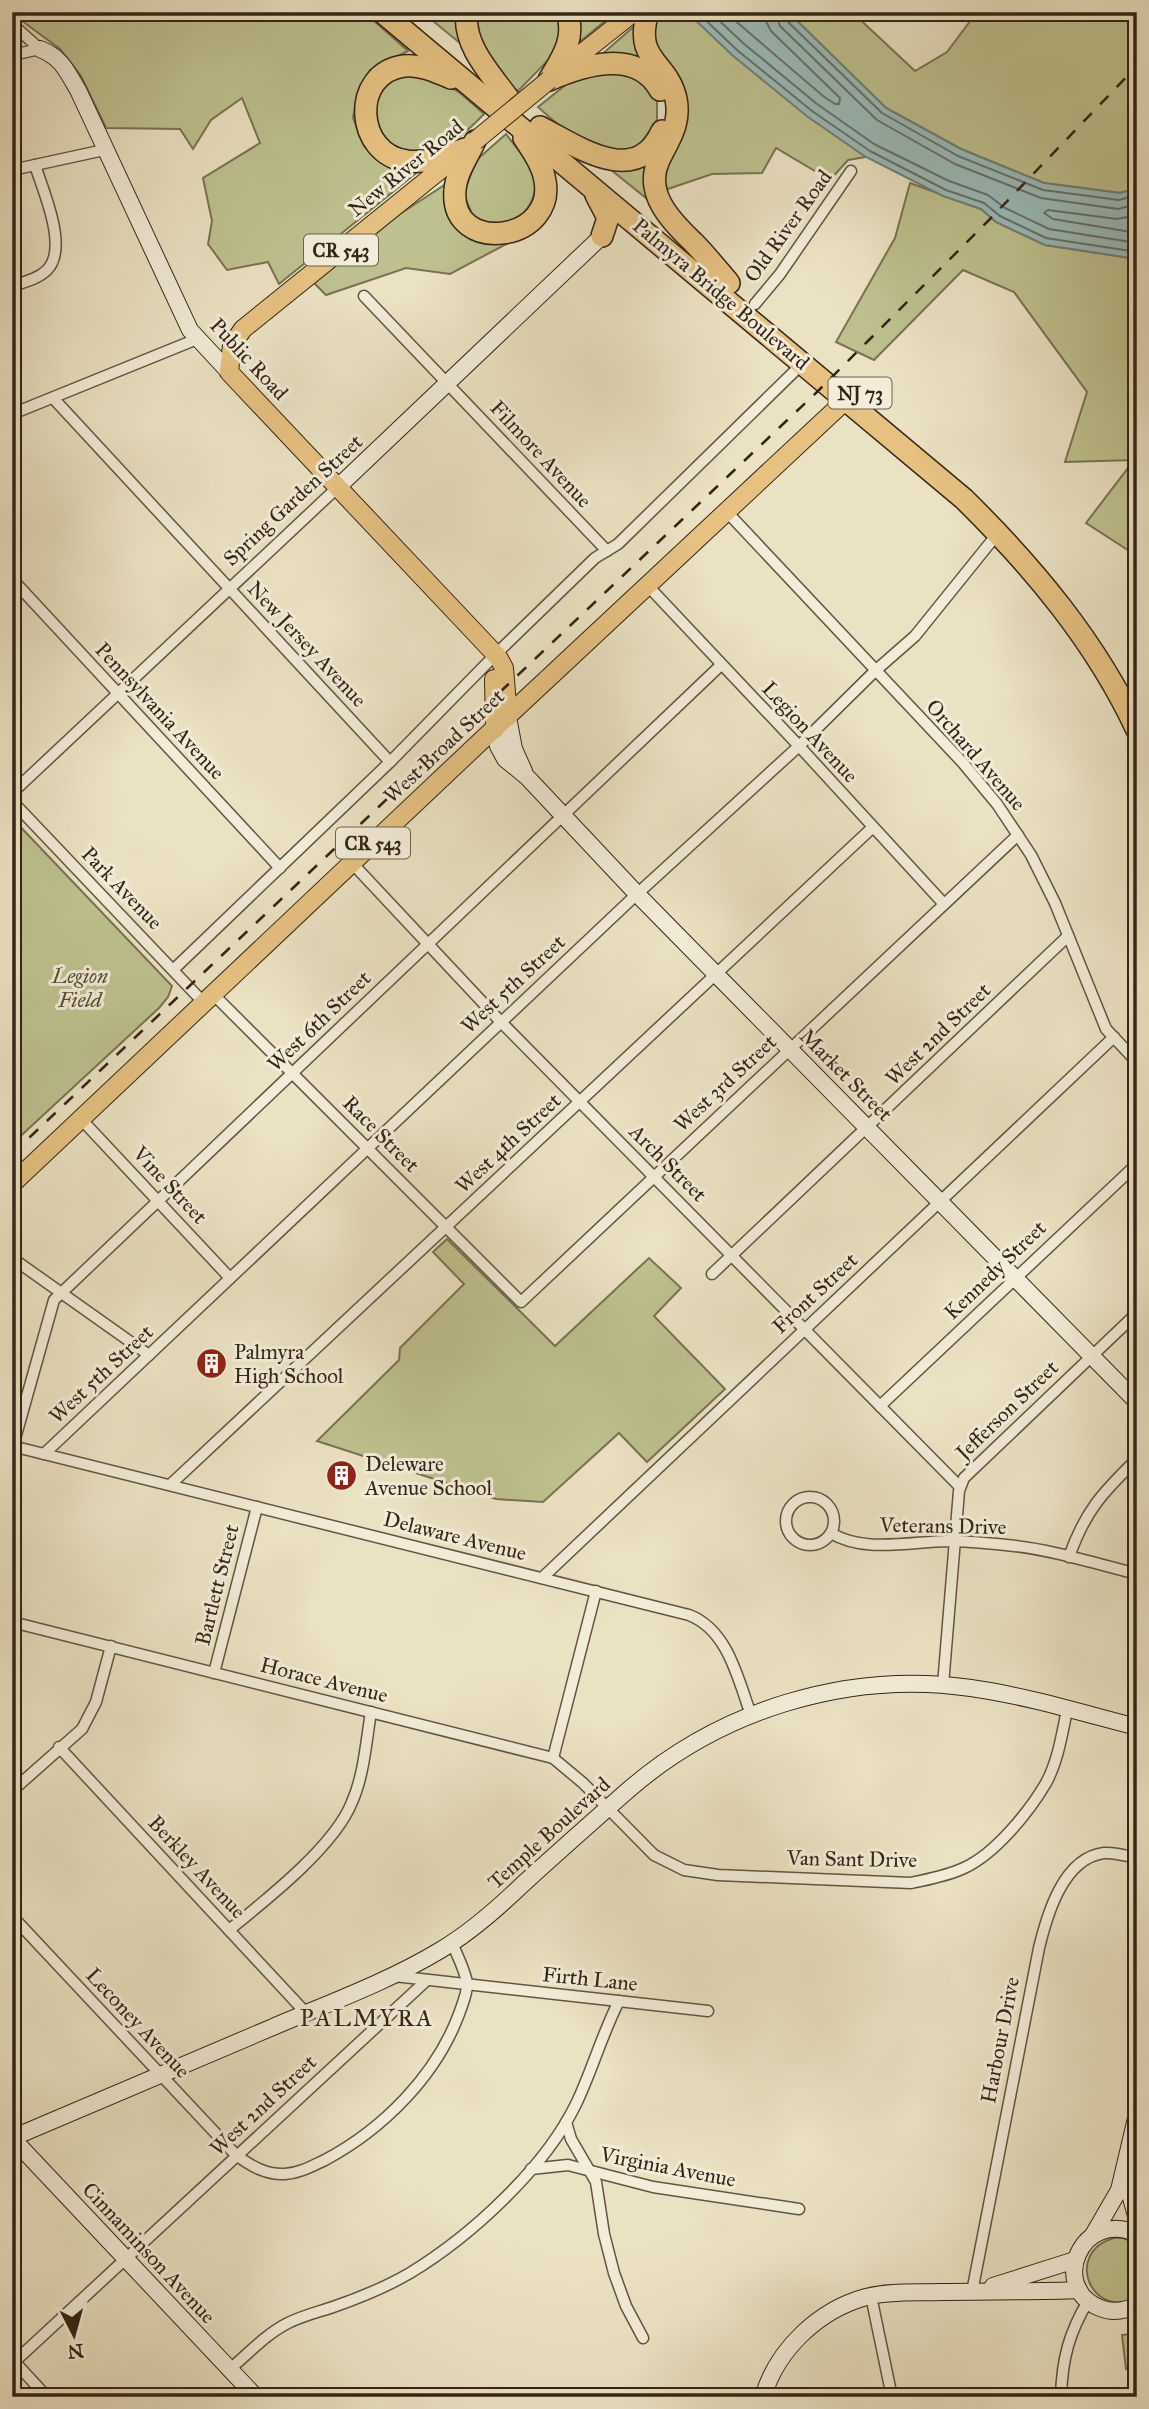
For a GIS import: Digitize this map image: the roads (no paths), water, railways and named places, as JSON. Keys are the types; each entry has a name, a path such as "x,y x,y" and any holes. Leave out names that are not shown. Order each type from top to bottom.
{"highway":[{"name":"Palmyra Bridge Boulevard","path":"382,12 948,484 999,533 1066,613 1114,687 1137,730"},
{"name":"Palmyra Bridge Boulevard","path":"404,12 955,472 1006,521 1054,574 1082,611 1137,699"},
{"path":"467,12 467,30 475,50 511,102"},
{"path":"549,80 566,50 570,36 567,12"},
{"path":"648,12 643,32 644,43 671,86 677,111 673,135 657,165 656,190 674,224 729,283"},
{"path":"540,127 598,156 626,161 635,159 650,149 660,136 666,117 664,100 658,86 646,74 630,66 609,63 587,66 549,80"},
{"path":"470,145 421,161 399,160 384,152 372,140 365,124 364,109 368,94 377,81 388,71 402,66 426,68 471,87"},
{"path":"470,145 455,188 455,201 460,214 469,225 482,232 512,232 533,219 541,208 546,189 542,168 516,124"},
{"path":"592,187 607,215 607,225 602,236"},
{"path":"602,236 636,223"}],"main road":[{"name":"New River Road","path":"229,372 230,351 243,329 634,12"},
{"name":"Public Road","path":"229,372 496,654 504,668 502,723"},
{"name":"West Broad Street","path":"12,1184 847,400"}],"street":[{"path":"12,24 40,49"},
{"path":"12,55 40,49"},
{"name":"Public Road","path":"40,49 60,61 78,90 181,313 197,339 229,372"},
{"path":"12,170 104,150"},
{"path":"12,286 43,274 55,255 55,233 35,165"},
{"name":"Old River Road","path":"755,304 780,274 852,171"},
{"name":"Spring Garden Street","path":"12,793 602,236"},
{"name":"Filmore Avenue","path":"364,296 607,551"},
{"path":"12,414 197,339"},
{"name":"West Broad Street","path":"173,970 390,762 496,654 596,558 618,544 803,363"},
{"name":"New Jersey Avenue","path":"53,398 390,762"},
{"name":"Orchard Avenue","path":"727,512 964,763 997,804 1041,873 1101,1018 1137,1062"},
{"name":"West 5th Street","path":"44,1454 637,894 915,636 999,533"},
{"name":"Pennsylvania Avenue","path":"12,579 280,868"},
{"name":"Legion Avenue","path":"648,586 944,904"},
{"name":"West 6th Street","path":"13,1446 54,1300 721,665"},
{"name":"Market Street","path":"502,723 527,776 637,894 1137,1402"},
{"name":"Park Avenue","path":"12,801 173,970 209,998"},
{"name":"West 4th Street","path":"170,1485 873,828"},
{"name":"West 3rd Street","path":"520,1302 1018,835"},
{"name":"Arch Street","path":"352,863 501,1022 960,1487"},
{"name":"West 2nd Street","path":"712,1274 1068,936"},
{"name":"Race Street","path":"209,998 292,1073 520,1302"},
{"name":"Front Street","path":"542,1578 1114,1037"},
{"name":"Vine Street","path":"81,1119 230,1278"},
{"name":"Kennedy Street","path":"880,1406 1137,1164"},
{"path":"12,1258 149,1355"},
{"name":"Jefferson Street","path":"943,1685 954,1541 960,1487 964,1478 1137,1313"},
{"name":"Delaware Avenue","path":"13,1446 689,1615 709,1626 719,1637 751,1715"},
{"path":"1069,1557 1077,1533 1094,1504 1137,1459"},
{"path":"804,1498 821,1500 829,1507 833,1517 831,1533 814,1544 796,1540 787,1525 790,1508 804,1498"},
{"name":"Bartlett Street","path":"214,1673 257,1507"},
{"name":"Veterans Drive","path":"831,1533 845,1540 871,1544 954,1541 1009,1545 1137,1574"},
{"path":"553,1758 596,1591"},
{"name":"Horace Avenue","path":"12,1622 553,1758 573,1773 608,1808"},
{"path":"12,1791 82,1729 93,1708 111,1646"},
{"name":"Temple Boulevard","path":"12,2138 394,1976 452,1943 510,1896 648,1774 688,1746 751,1715 820,1693 852,1688 901,1684 943,1685 1001,1693 1137,1727"},
{"name":"Van Sant Drive","path":"608,1808 654,1855 684,1870 718,1875 911,1883 943,1876 966,1867 984,1855 1026,1812 1046,1782 1058,1752 1068,1710"},
{"path":"229,1930 303,1865 342,1822 356,1792 371,1712"},
{"name":"Berkley Avenue","path":"59,1747 306,2013"},
{"name":"Harbour Drive","path":"977,2291 1039,1948 1050,1907 1069,1875 1086,1859 1108,1853 1137,1858"},
{"name":"Leconey Avenue","path":"12,1916 236,2155 250,2166 268,2173 285,2174 305,2170 346,2149 383,2120 410,2093 434,2063 454,2026 467,1984"},
{"path":"452,1943 467,1984"},
{"name":"Firth Lane","path":"394,1976 708,2011"},
{"name":"West 2nd Street","path":"13,2362 427,1980"},
{"path":"230,2370 286,2324 367,2295 410,2273 440,2253 485,2216 531,2169 566,2122 585,2085 619,2001"},
{"path":"1137,2114 1131,2202 1137,2219"},
{"path":"566,2122 571,2139 598,2189 604,2234 614,2273 626,2306 643,2338"},
{"name":"Cinnaminson Avenue","path":"12,2138 256,2397"},
{"name":"Virginia Avenue","path":"531,2169 568,2165 653,2187 799,2209"},
{"path":"1061,2397 1068,2343 1084,2295 1074,2273 1075,2260 1081,2248 1094,2235 1133,2167"},
{"path":"1094,2235 1118,2228 1137,2234"},
{"path":"977,2291 1075,2260"},
{"path":"763,2397 777,2366 800,2336 842,2306 871,2296 977,2291 1084,2295 1108,2311 1126,2310 1137,2305"},
{"path":"871,2296 892,2397"},
{"path":"13,2362 47,2397"}],"water":[{"path":"687,12 788,12 886,108 961,149 1044,183 1120,193 1137,188 1137,259 1045,245 996,222 981,209 943,196 866,157 808,117 732,55"}],"railway":[{"path":"12,1154 818,391 989,220 1137,66"}],"place":[{"name":"Palmyra High School","path":"211,1364"},
{"name":"Deleware Avenue School","path":"342,1476"}],"district":[{"name":"PALMYRA","path":"367,2018"}],"park label":[{"name":"Legion Field","path":"80,988"}]}
